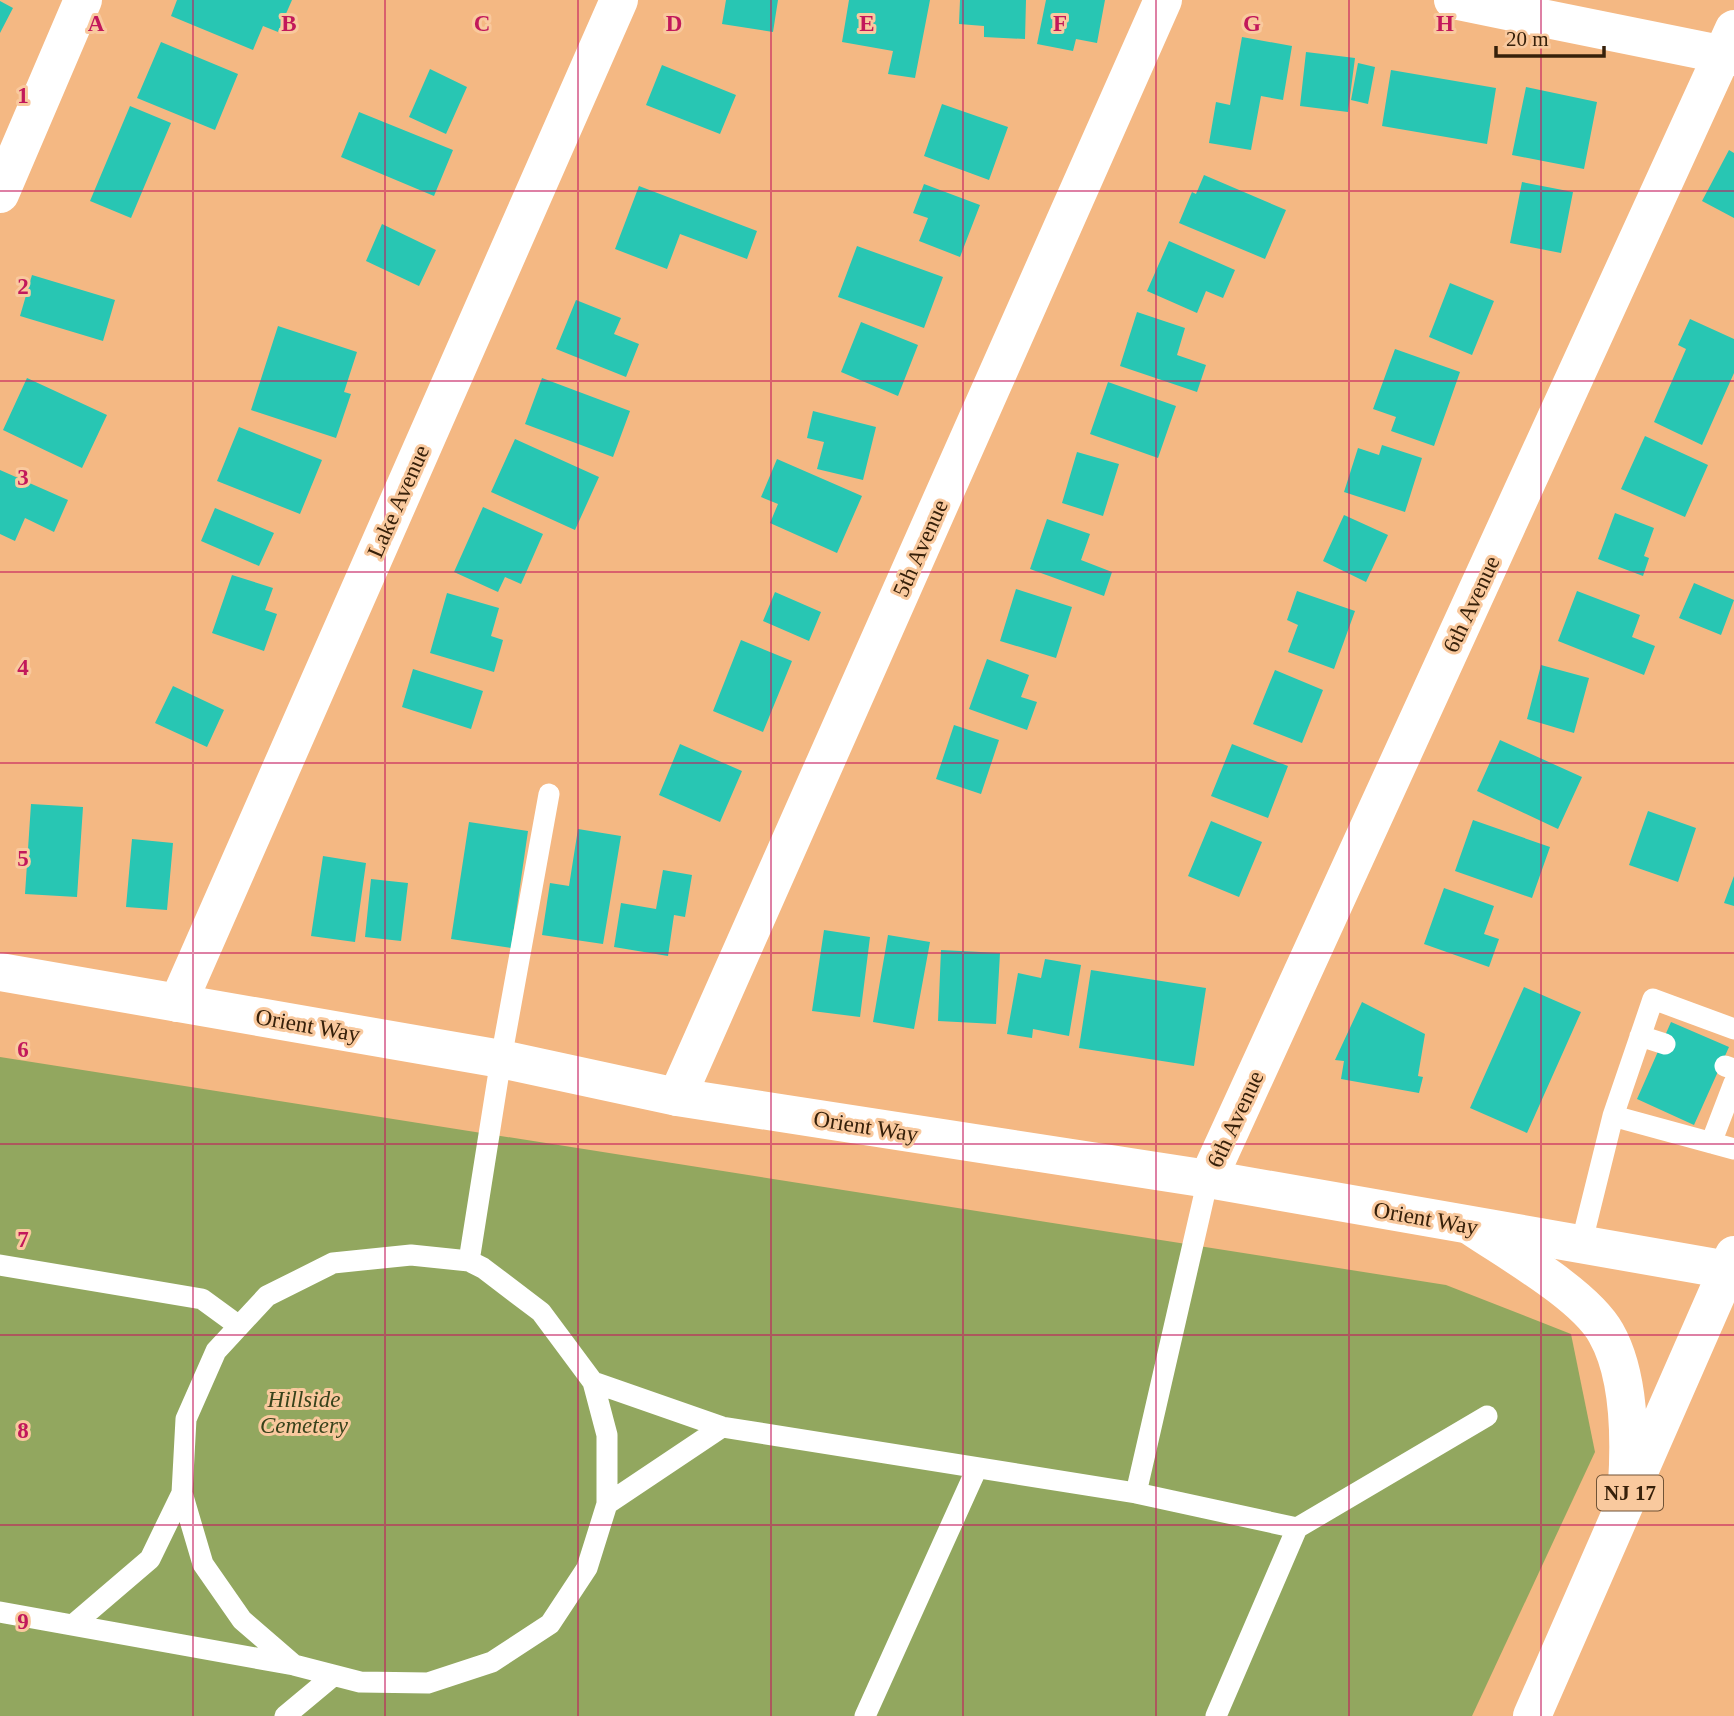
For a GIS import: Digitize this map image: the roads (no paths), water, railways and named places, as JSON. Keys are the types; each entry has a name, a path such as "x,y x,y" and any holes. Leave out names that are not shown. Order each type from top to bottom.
{"street":[{"path":"0,194 83,0"},
{"name":"Lake Avenue","path":"178,1003 619,0"},
{"name":"5th Avenue","path":"677,1097 1163,0"},
{"path":"1453,0 1730,47"},
{"name":"6th Avenue","path":"1208,1179 1730,47"},
{"name":"Orient Way","path":"0,972 501,1059 677,1097 1208,1179 1581,1245 1732,1265"},
{"path":"1472,1227 1578,1302 1606,1332 1618,1365 1626,1416 1625,1504"},
{"name":"NJ 17","path":"1532,1716 1732,1265"}],"lane":[{"path":"469,1261 501,1059 549,794"},
{"path":"1581,1245 1613,1116 1633,1086 1640,1036 1653,999 1734,1028"},
{"path":"1640,1036 1665,1044"},
{"path":"1711,1143 1715,1109 1731,1072"},
{"path":"1613,1116 1734,1149"},
{"path":"1136,1493 1208,1179"},
{"path":"0,1612 294,1665 360,1682 428,1683 492,1662 550,1624 587,1568 607,1504 607,1436 593,1382 541,1312 469,1261 411,1255 333,1263 267,1296 216,1351 186,1419 182,1493 203,1564 242,1620 294,1665"},
{"path":"0,1265 202,1299 239,1326"},
{"path":"593,1382 722,1427 1136,1493 1297,1528"},
{"path":"1216,1716 1297,1528 1487,1416"},
{"path":"607,1504 722,1427"},
{"path":"865,1716 977,1468"},
{"path":"74,1624 150,1559 182,1493"},
{"path":"285,1716 333,1676"}],"park label":[{"name":"Hillside Cemetery","path":"304,1412"}]}
